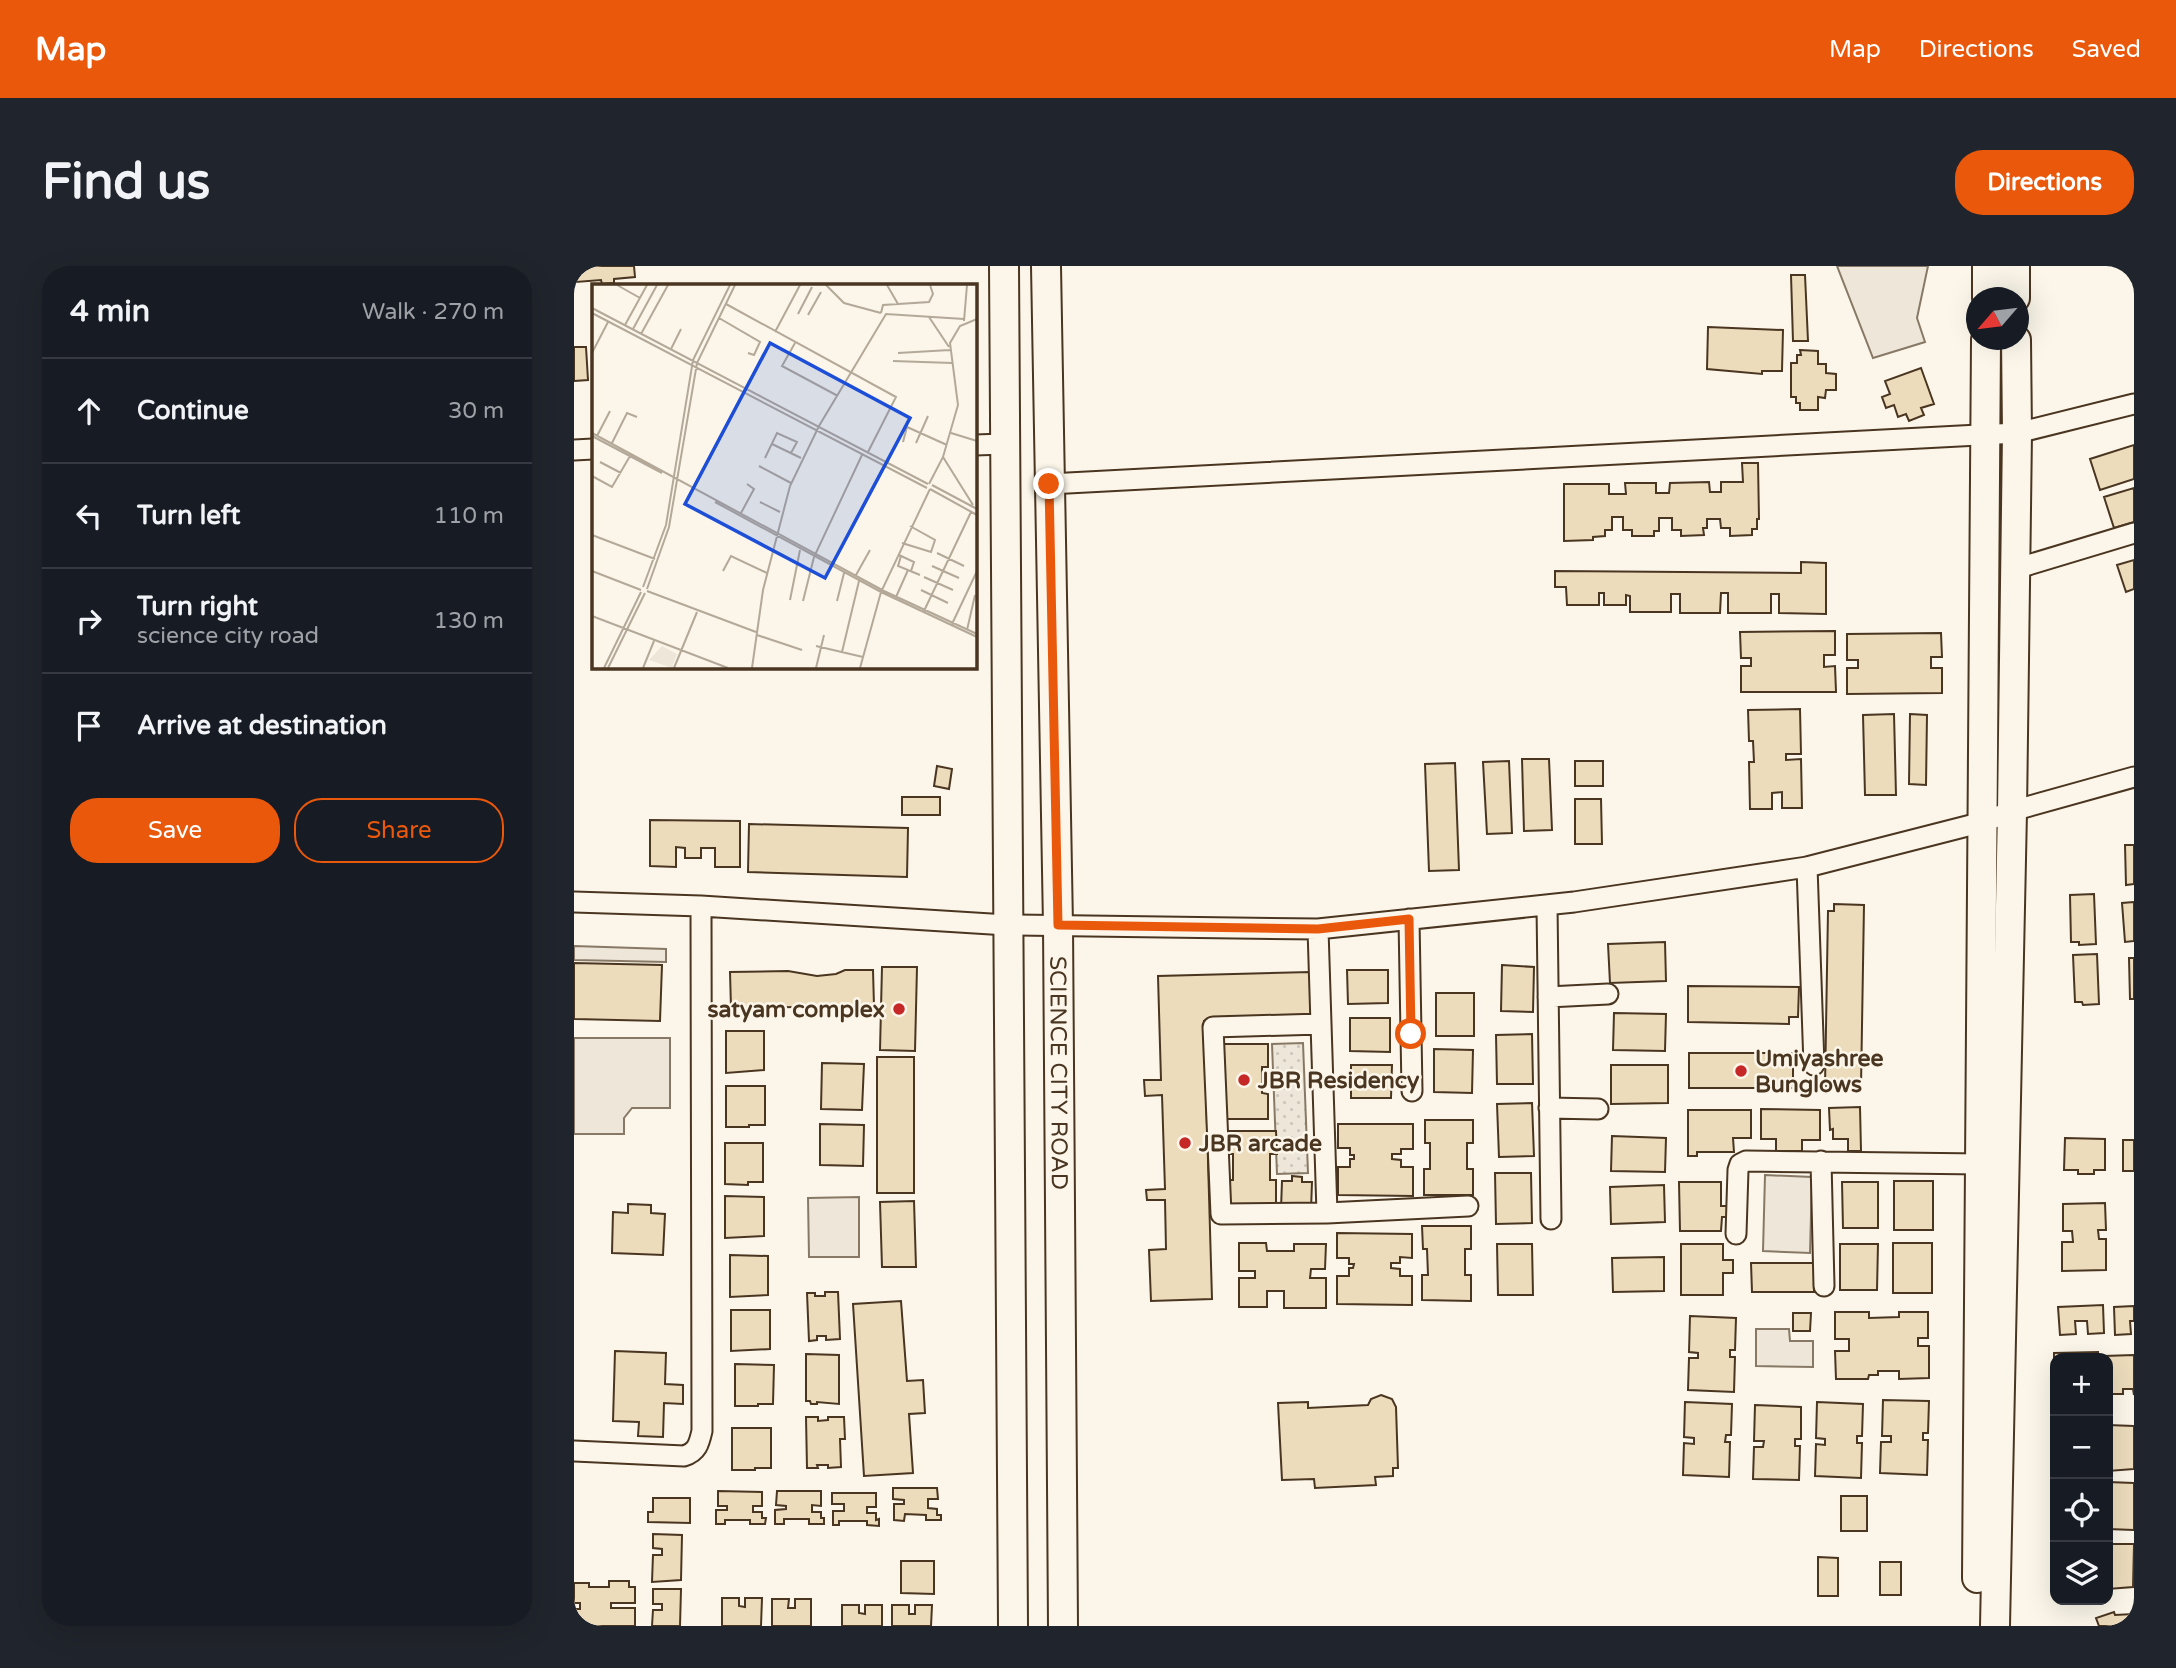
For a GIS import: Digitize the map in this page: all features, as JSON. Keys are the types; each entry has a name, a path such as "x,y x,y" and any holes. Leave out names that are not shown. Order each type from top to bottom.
{"main road":[{"path":"1004,266 1013,1626"},
{"name":"SCIENCE CITY ROAD","path":"1045,266 1058,925 1063,1626"},
{"path":"1987,266 1987,287"},
{"path":"2015,266 2015,287"},
{"path":"1976,1626 1986,350"},
{"path":"1995,1626 2011,811 2016,350"}],"street":[{"path":"1049,484 2017,433 2134,404"},
{"path":"976,445 1004,444"},
{"path":"574,450 592,449"},
{"path":"2015,569 2134,533"},
{"path":"574,902 701,906 1007,925 1318,929 1547,905 1807,867 1983,822 2011,811 2134,777"},
{"path":"1807,867 1814,1065"},
{"path":"1547,905 1551,1219"},
{"path":"574,1451 684,1456 692,1454 699,1446 702,1431 701,906"},
{"path":"1409,919 1412,1091"},
{"path":"1318,929 1327,1213"},
{"path":"1548,998 1608,994"},
{"path":"1321,1024 1213,1027 1221,1214 1327,1213 1468,1206"},
{"path":"1549,1108 1598,1109"},
{"path":"1736,1234 1738,1170 1740,1164 1746,1161 1981,1164"},
{"path":"1821,1161 1824,1286"}],"shaded area":[{"path":"1837,266 1928,266 1917,318 1925,342 1873,358"},
{"path":"574,946 666,949 666,962 574,960"},
{"path":"574,1038 670,1038 670,1108 632,1108 624,1118 624,1134 574,1134"},
{"path":"1303,1043 1308,1173 1277,1174 1272,1044"},
{"path":"1765,1175 1812,1177 1810,1253 1763,1251"},
{"path":"859,1197 859,1257 809,1257 808,1198"},
{"path":"1756,1329 1789,1329 1790,1341 1813,1341 1813,1367 1756,1366"}],"building":[{"path":"575,266 634,266 635,277 614,279 614,283 602,284 601,280 576,282"},
{"path":"1791,275 1805,275 1808,341 1793,341"},
{"path":"1708,327 1783,330 1782,371 1762,371 1762,374 1707,369"},
{"path":"574,347 586,347 588,380 574,381"},
{"path":"1800,350 1818,351 1818,364 1826,364 1826,373 1836,374 1836,390 1826,390 1825,398 1818,397 1818,410 1800,410 1796,397 1791,397 1791,363 1797,363"},
{"path":"1921,368 1934,404 1921,408 1924,415 1909,421 1906,414 1898,417 1894,405 1886,408 1882,397 1890,394 1885,381"},
{"path":"2134,445 2134,479 2100,490 2090,459"},
{"path":"1742,463 1758,463 1759,519 1757,529 1752,529 1752,535 1730,536 1730,528 1721,528 1720,519 1707,519 1707,528 1703,528 1704,535 1681,536 1681,530 1672,530 1672,518 1659,518 1659,531 1654,531 1654,536 1632,536 1632,530 1623,530 1623,517 1612,517 1612,530 1605,530 1605,536 1593,537 1593,540 1564,541 1564,484 1609,484 1609,494 1626,494 1625,483 1656,483 1656,493 1669,493 1670,483 1709,482 1710,492 1721,492 1721,482 1743,482"},
{"path":"2134,488 2134,522 2114,528 2104,497"},
{"path":"2134,560 2134,589 2126,592 2117,565"},
{"path":"1801,562 1826,563 1826,614 1779,613 1779,594 1771,594 1771,613 1728,613 1728,593 1721,593 1720,613 1680,613 1680,594 1671,594 1671,612 1630,612 1630,596 1626,595 1626,605 1604,605 1604,593 1599,593 1599,605 1567,605 1566,587 1555,587 1555,571 1801,573"},
{"path":"1835,631 1835,655 1824,655 1824,667 1835,666 1836,692 1741,692 1741,666 1751,666 1751,658 1741,658 1740,632"},
{"path":"1941,633 1942,657 1931,657 1931,668 1942,668 1942,693 1847,694 1847,668 1858,668 1858,660 1847,660 1847,634"},
{"path":"1800,709 1801,754 1786,754 1786,760 1801,759 1802,808 1782,808 1782,792 1772,793 1772,809 1750,809 1749,762 1754,762 1753,741 1749,741 1748,710"},
{"path":"1894,714 1896,795 1865,795 1863,715"},
{"path":"1910,714 1927,715 1926,785 1909,784"},
{"path":"1522,759 1549,759 1552,830 1524,831"},
{"path":"1509,761 1512,833 1487,834 1483,762"},
{"path":"1575,761 1603,761 1603,786 1575,786"},
{"path":"1455,763 1459,870 1429,871 1425,764"},
{"path":"937,766 952,769 949,789 934,786"},
{"path":"902,797 940,797 940,815 902,815"},
{"path":"1575,799 1601,799 1602,844 1575,844"},
{"path":"650,820 740,821 740,867 715,867 715,848 701,848 701,858 685,858 685,848 676,847 676,867 650,866"},
{"path":"749,824 908,828 907,877 748,872"},
{"path":"2125,845 2134,845 2134,884 2126,885"},
{"path":"2094,894 2096,944 2079,945 2079,942 2071,942 2070,895"},
{"path":"2134,902 2134,941 2125,942 2122,903"},
{"path":"1834,904 1864,905 1861,1086 1825,1086 1828,911 1834,911"},
{"path":"1665,942 1666,981 1610,983 1608,944"},
{"path":"2097,954 2099,1004 2083,1005 2082,1002 2075,1002 2073,955"},
{"path":"2129,958 2134,958 2134,999 2130,999"},
{"path":"574,963 662,965 660,1021 574,1019"},
{"path":"1502,965 1534,967 1533,1012 1501,1011"},
{"name":"satyam complex","path":"882,967 917,967 915,1051 880,1050"},
{"path":"845,970 873,970 874,1006 731,1008 730,972 788,971 817,976"},
{"path":"1347,970 1388,970 1388,1003 1348,1004"},
{"name":"JBR arcade","path":"1310,972 1311,1018 1204,1021 1212,1299 1151,1301 1149,1250 1166,1249 1165,1200 1147,1200 1146,1190 1165,1189 1162,1095 1145,1096 1144,1080 1161,1080 1158,976"},
{"path":"1688,986 1799,987 1798,1017 1789,1017 1789,1024 1688,1022"},
{"path":"1436,993 1474,993 1474,1036 1436,1036"},
{"path":"1614,1013 1666,1014 1665,1051 1613,1050"},
{"path":"1350,1018 1390,1018 1390,1052 1350,1051"},
{"path":"726,1031 764,1031 764,1070 726,1073"},
{"path":"1532,1034 1533,1084 1497,1084 1496,1035"},
{"name":"JBR Residency","path":"1220,1044 1268,1044 1268,1067 1262,1067 1262,1093 1268,1094 1268,1119 1220,1119 1225,1093 1225,1067 1220,1067"},
{"path":"1434,1049 1473,1050 1472,1093 1434,1092"},
{"name":"Umiyashree Bunglows","path":"1689,1053 1793,1053 1793,1088 1689,1088"},
{"path":"877,1057 914,1057 914,1193 877,1193"},
{"path":"822,1063 864,1064 862,1110 821,1109"},
{"path":"1351,1065 1392,1065 1391,1098 1351,1098"},
{"path":"1611,1065 1668,1065 1668,1103 1611,1104"},
{"path":"726,1086 765,1086 765,1125 726,1127"},
{"path":"1532,1103 1534,1156 1499,1157 1497,1104"},
{"path":"1860,1107 1861,1151 1848,1151 1848,1139 1833,1139 1829,1108"},
{"path":"1761,1109 1820,1110 1820,1140 1802,1140 1802,1151 1776,1151 1776,1139 1761,1139"},
{"path":"1688,1110 1751,1110 1751,1138 1733,1138 1734,1152 1697,1152 1697,1156 1688,1156"},
{"path":"1425,1120 1473,1120 1473,1143 1467,1143 1467,1169 1473,1169 1473,1195 1424,1195 1424,1169 1430,1169 1430,1143 1425,1143"},
{"path":"820,1124 864,1125 863,1166 820,1165"},
{"path":"1338,1124 1413,1124 1413,1149 1401,1149 1401,1154 1392,1154 1392,1159 1401,1160 1401,1167 1413,1167 1413,1196 1338,1195 1338,1167 1350,1167 1350,1159 1354,1159 1354,1155 1350,1155 1350,1148 1338,1148"},
{"path":"1228,1131 1276,1131 1277,1154 1270,1154 1270,1180 1276,1180 1276,1206 1228,1205 1228,1180 1233,1180 1233,1154 1228,1154"},
{"path":"1612,1136 1666,1138 1665,1172 1611,1171"},
{"path":"2065,1138 2105,1139 2105,1170 2094,1170 2094,1174 2078,1174 2078,1170 2064,1170"},
{"path":"2123,1140 2134,1140 2134,1171 2123,1171"},
{"path":"725,1143 763,1143 763,1182 748,1182 748,1185 725,1184"},
{"path":"1495,1173 1531,1173 1532,1223 1496,1224"},
{"path":"1292,1176 1302,1177 1302,1182 1312,1182 1311,1210 1281,1209 1282,1181 1292,1181"},
{"path":"1894,1181 1933,1181 1933,1230 1894,1230"},
{"path":"1679,1182 1721,1182 1721,1206 1733,1206 1733,1217 1722,1217 1721,1231 1680,1231"},
{"path":"1842,1182 1878,1182 1878,1228 1843,1228"},
{"path":"1664,1185 1665,1222 1611,1224 1610,1187"},
{"path":"725,1196 764,1197 764,1236 725,1238"},
{"path":"914,1201 916,1267 882,1267 880,1202"},
{"path":"2105,1203 2106,1230 2098,1230 2099,1239 2106,1239 2106,1270 2062,1271 2062,1242 2073,1242 2072,1231 2063,1231 2063,1204"},
{"path":"628,1204 651,1205 651,1213 665,1214 663,1255 612,1253 613,1212 628,1213"},
{"path":"1422,1226 1471,1226 1471,1249 1465,1249 1465,1275 1471,1275 1471,1301 1422,1300 1422,1275 1428,1275 1427,1249 1423,1249"},
{"path":"1337,1233 1412,1234 1412,1258 1400,1257 1400,1263 1391,1263 1391,1268 1400,1269 1400,1276 1412,1276 1412,1305 1337,1304 1337,1276 1349,1276 1349,1268 1353,1268 1354,1264 1349,1264 1349,1258 1337,1258"},
{"path":"1239,1243 1266,1243 1267,1251 1294,1251 1294,1244 1326,1244 1325,1269 1311,1269 1310,1278 1326,1278 1326,1308 1284,1308 1284,1291 1267,1291 1267,1307 1239,1307 1239,1278 1255,1278 1255,1271 1239,1271"},
{"path":"1893,1243 1932,1243 1932,1293 1893,1293"},
{"path":"1497,1244 1532,1244 1533,1295 1498,1295"},
{"path":"1681,1244 1723,1244 1723,1260 1733,1260 1733,1273 1723,1273 1723,1295 1681,1295"},
{"path":"1840,1244 1878,1244 1877,1290 1840,1290"},
{"path":"730,1255 768,1256 768,1295 730,1297"},
{"path":"1664,1257 1664,1291 1613,1292 1612,1258"},
{"path":"1751,1263 1814,1263 1814,1292 1752,1292"},
{"path":"825,1292 838,1292 840,1339 826,1340 826,1336 817,1336 817,1340 809,1341 807,1293 825,1296"},
{"path":"901,1301 907,1381 923,1380 925,1413 909,1414 913,1473 864,1476 853,1304"},
{"path":"2103,1305 2104,1333 2088,1334 2087,1321 2075,1321 2076,1334 2060,1335 2058,1307"},
{"path":"2134,1306 2134,1321 2130,1321 2131,1334 2115,1335 2114,1307"},
{"path":"731,1310 770,1310 770,1349 731,1351"},
{"path":"1835,1312 1869,1312 1869,1318 1899,1317 1899,1312 1928,1312 1928,1338 1918,1338 1918,1346 1929,1346 1929,1378 1899,1379 1899,1371 1878,1371 1878,1375 1869,1375 1868,1379 1836,1379 1835,1351 1849,1351 1849,1339 1835,1339"},
{"path":"1793,1313 1811,1313 1810,1331 1793,1331"},
{"path":"1690,1316 1736,1318 1735,1350 1730,1350 1730,1357 1735,1357 1734,1392 1688,1390 1689,1358 1698,1358 1698,1353 1689,1352"},
{"path":"615,1351 666,1353 665,1384 683,1385 683,1404 664,1403 663,1437 638,1436 639,1422 613,1421"},
{"path":"806,1354 839,1355 839,1404 811,1404 806,1401"},
{"path":"2134,1355 2134,1395 2133,1389 2123,1389 2123,1394 2113,1394 2113,1356"},
{"path":"735,1364 774,1365 773,1404 735,1406"},
{"path":"1381,1395 1392,1399 1396,1407 1398,1468 1393,1468 1393,1476 1375,1477 1376,1485 1315,1488 1314,1479 1282,1480 1278,1403 1308,1402 1308,1408 1368,1405 1371,1399"},
{"path":"1883,1400 1929,1401 1928,1433 1923,1433 1923,1440 1928,1440 1927,1475 1880,1473 1881,1442 1891,1442 1891,1436 1882,1436"},
{"path":"1685,1402 1732,1404 1731,1435 1726,1435 1725,1442 1730,1442 1729,1477 1683,1475 1684,1443 1694,1444 1694,1438 1684,1437"},
{"path":"1817,1402 1863,1404 1862,1436 1857,1436 1857,1443 1862,1443 1861,1478 1815,1476 1816,1444 1825,1445 1825,1439 1816,1438"},
{"path":"1755,1405 1801,1407 1801,1439 1795,1439 1795,1446 1800,1446 1799,1480 1753,1479 1754,1447 1763,1447 1764,1441 1754,1441"},
{"path":"806,1417 818,1417 818,1421 828,1420 828,1417 844,1417 845,1439 840,1439 841,1467 817,1465 818,1468 807,1468"},
{"path":"2113,1425 2134,1426 2134,1469 2113,1471"},
{"path":"732,1428 771,1428 771,1468 732,1470"},
{"path":"2113,1482 2134,1483 2134,1530 2113,1529"},
{"path":"893,1488 937,1488 938,1499 928,1499 928,1508 937,1509 941,1520 926,1520 926,1515 905,1514 904,1521 894,1520 894,1504 904,1504 904,1500 893,1499"},
{"path":"718,1491 762,1492 762,1506 753,1506 753,1512 762,1512 762,1518 766,1518 765,1524 750,1524 750,1520 725,1520 725,1524 716,1524 716,1510 727,1510 727,1506 718,1506"},
{"path":"777,1491 821,1491 821,1506 812,1505 812,1512 821,1512 824,1524 809,1524 809,1519 784,1519 784,1524 775,1524 775,1510 786,1509 786,1506 776,1505"},
{"path":"832,1493 876,1493 876,1507 867,1507 867,1513 876,1513 879,1526 867,1525 867,1521 839,1521 839,1525 833,1525 833,1511 844,1511 844,1504 832,1504"},
{"path":"1841,1496 1867,1496 1867,1531 1841,1531"},
{"path":"653,1498 690,1498 690,1523 648,1522 648,1512 653,1512"},
{"path":"653,1534 682,1535 681,1580 652,1582 653,1555 662,1555 662,1549 653,1548"},
{"path":"2113,1544 2134,1544 2133,1587 2113,1589"},
{"path":"1818,1557 1838,1558 1838,1596 1818,1596"},
{"path":"901,1561 934,1561 934,1594 901,1593"},
{"path":"1880,1562 1901,1562 1901,1595 1880,1595"},
{"path":"609,1581 629,1581 629,1587 635,1587 635,1603 611,1603 611,1608 635,1608 635,1626 574,1626 574,1609 580,1609 580,1603 574,1603 574,1583 589,1583 589,1587 609,1587"},
{"path":"653,1589 681,1589 680,1626 652,1626 653,1610 662,1610 662,1604 653,1604"},
{"path":"722,1598 739,1598 739,1606 745,1607 745,1598 762,1598 761,1626 722,1626"},
{"path":"772,1599 789,1599 788,1608 795,1608 795,1599 811,1599 811,1626 772,1626"},
{"path":"842,1605 859,1605 859,1613 865,1614 865,1605 882,1605 882,1626 842,1626"},
{"path":"892,1605 909,1605 909,1614 915,1614 915,1605 932,1605 931,1626 892,1626"},
{"path":"2114,1612 2115,1615 2134,1614 2134,1626 2099,1626 2096,1618"}],"place":[{"name":"satyam complex","path":"899,1009"},
{"name":"Umiyashree Bunglows","path":"1741,1071"},
{"name":"JBR Residency","path":"1244,1080"},
{"name":"JBR arcade","path":"1185,1143"}],"route":[{"path":"1049,484 1058,925 1318,929 1409,919 1411,1034"}]}
